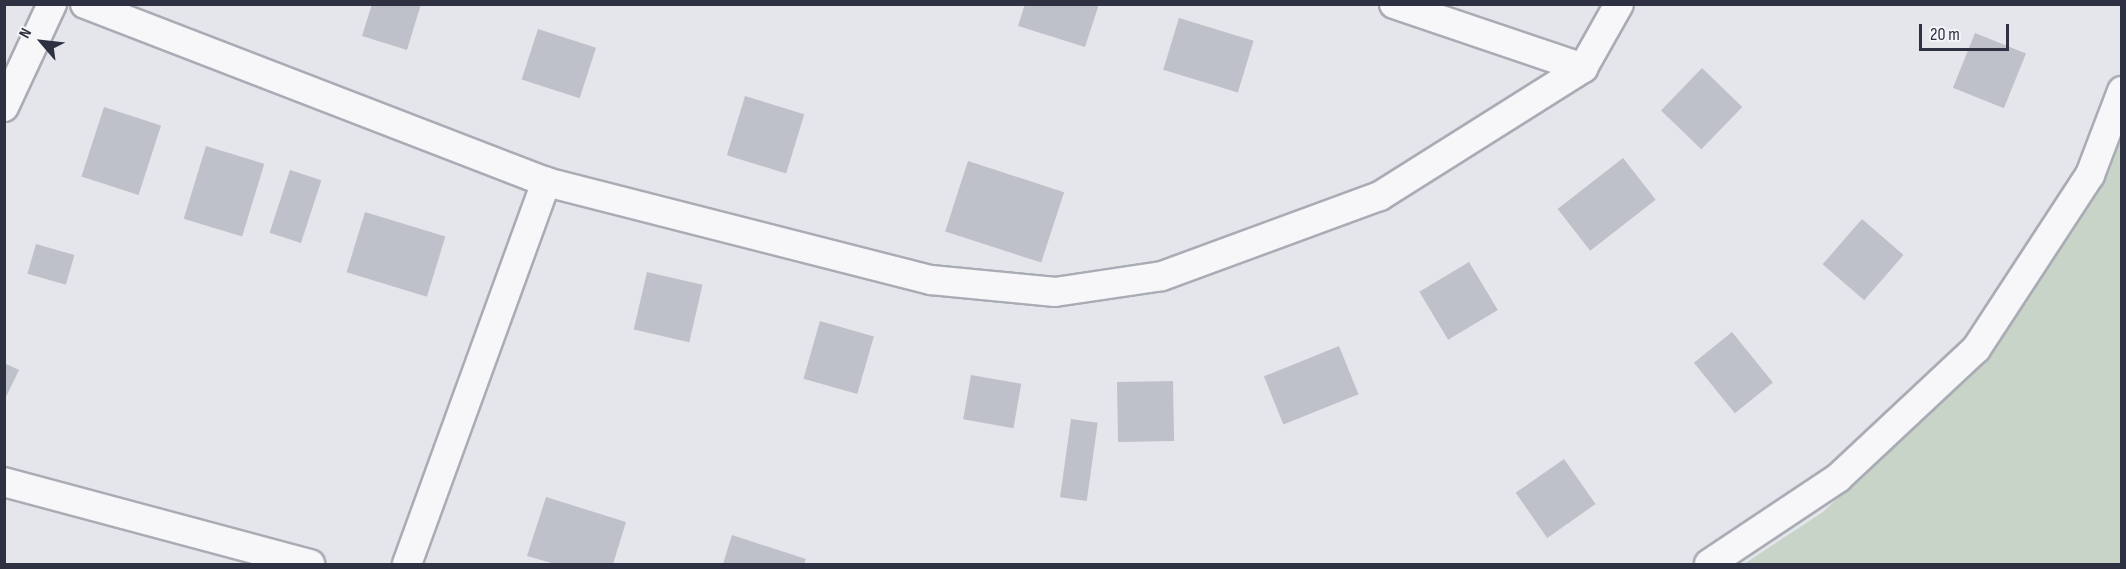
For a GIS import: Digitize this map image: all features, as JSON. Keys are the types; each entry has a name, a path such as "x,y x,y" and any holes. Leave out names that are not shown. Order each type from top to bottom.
{"street":[{"path":"4,106 52,4"},
{"path":"85,4 546,182 931,280 1055,292 1162,276 1380,196 1583,68 1619,4"},
{"path":"1394,4 1583,68"},
{"path":"1709,564 1838,478 1977,349 2090,175 2121,91"},
{"path":"406,564 546,182"},
{"path":"4,482 310,564"}],"green space":[{"path":"2121,140 2121,564 1744,564 1823,512 1987,356 2109,171"}],"building":[{"path":"372,4 421,4 407,50 362,36"},
{"path":"1025,4 1099,4 1085,47 1018,26"},
{"path":"1179,18 1254,41 1238,92 1163,70"},
{"path":"538,29 596,48 580,98 522,79"},
{"path":"1975,33 2026,54 2004,108 1953,88"},
{"path":"1702,68 1742,107 1701,149 1661,110"},
{"path":"745,96 804,114 786,173 727,155"},
{"path":"104,107 161,126 139,195 81,176"},
{"path":"206,146 264,164 242,237 184,219"},
{"path":"1623,158 1656,200 1590,251 1558,209"},
{"path":"968,161 1064,192 1041,263 945,231"},
{"path":"290,170 321,180 301,243 270,233"},
{"path":"365,212 445,237 427,297 347,272"},
{"path":"1862,219 1904,255 1864,300 1823,264"},
{"path":"36,244 74,255 66,285 27,274"},
{"path":"1469,262 1498,310 1448,340 1419,292"},
{"path":"647,272 703,285 689,342 634,329"},
{"path":"820,321 874,336 857,394 803,379"},
{"path":"1732,332 1773,383 1735,413 1694,363"},
{"path":"1339,346 1358,394 1283,425 1264,376"},
{"path":"4,363 19,370 4,401"},
{"path":"971,375 1021,384 1013,428 963,419"},
{"path":"1173,381 1174,441 1118,442 1117,382"},
{"path":"1071,419 1098,423 1087,501 1060,497"},
{"path":"1564,459 1596,504 1547,538 1516,493"},
{"path":"546,497 626,522 613,564 555,564 527,556"},
{"path":"732,535 806,559 804,564 723,564"}]}
